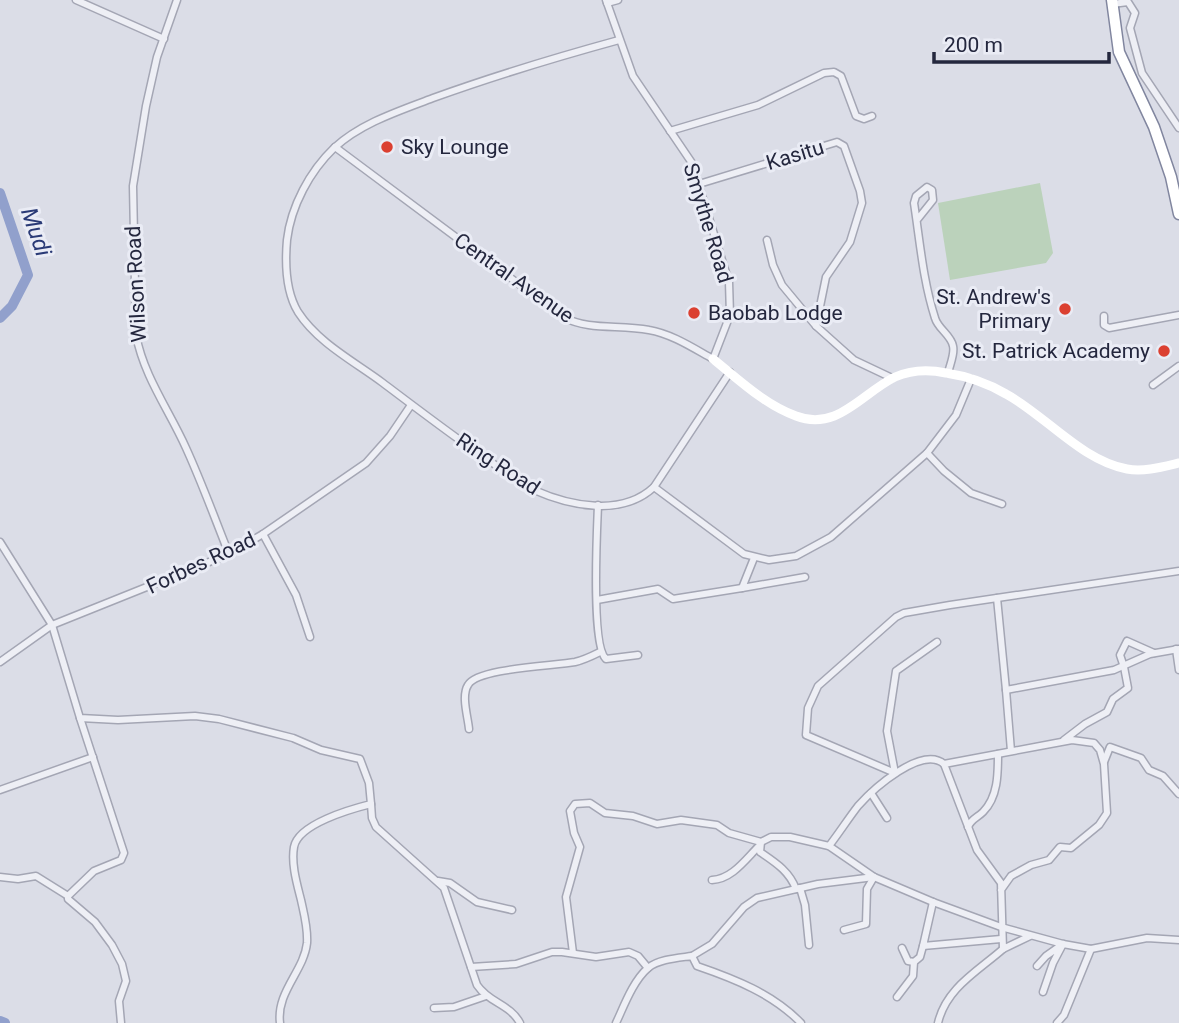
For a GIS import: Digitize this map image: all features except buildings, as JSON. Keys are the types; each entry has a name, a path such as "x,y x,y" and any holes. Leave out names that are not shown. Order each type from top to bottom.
{"highway":[{"path":"1112,2 1119,52 1154,127 1171,177 1179,214"}],"street":[{"path":"76,0 164,39"},
{"name":"Wilson Road","path":"177,0 146,106 133,186 136,335 148,378 186,446 229,554"},
{"path":"606,2 618,0"},
{"name":"Smythe Road","path":"606,2 633,76 692,163 726,271 730,303 727,326 713,359"},
{"path":"1112,2 1128,2 1135,13 1130,28 1142,73 1179,128"},
{"name":"Ring Road","path":"620,40 525,67 387,115 350,135 320,163 298,198 288,231 286,255 292,300 309,326 345,357 534,490 555,499 598,506 634,500 644,496 653,487"},
{"path":"670,131 758,105 824,74 834,72 841,76 856,116 864,119 872,116"},
{"name":"Kasitu","path":"699,184 837,142 844,146 862,203 853,236 827,276 816,326"},
{"name":"Central Avenue","path":"335,147 563,317 583,325 641,328 661,333 713,359"},
{"path":"917,220 933,200 932,190 926,187 916,196 917,220 934,315 940,330 953,346 948,373"},
{"path":"767,240 773,265 782,285 816,326 854,360 892,378"},
{"path":"1104,316 1104,325 1110,328 1179,315"},
{"path":"713,359 774,405 796,416 813,420 825,419 851,408 892,378 918,370 948,373 1006,393 1091,454 1110,464 1139,470 1179,463"},
{"path":"1153,384 1179,366"},
{"path":"730,372 653,487 730,546 754,558 784,559 813,548 831,537 927,453 956,415 971,379"},
{"name":"Forbes Road","path":"0,662 52,625 229,554 263,534 366,463 390,436 411,405"},
{"path":"927,453 971,493 1002,504"},
{"path":"598,506 597,600 600,652 606,659 638,655"},
{"path":"263,534 296,595 310,637"},
{"path":"0,542 52,625 124,853 121,860 88,876 68,896"},
{"path":"743,589 754,558"},
{"path":"895,773 806,735 808,708 814,692 896,617 904,613 950,605 1179,571"},
{"path":"597,600 658,589 673,598 743,589 805,577"},
{"path":"997,598 1011,751"},
{"path":"1062,741 1107,712 1113,699 1128,688 1119,655 1127,641 1155,653"},
{"path":"895,773 887,730 896,671 937,642"},
{"path":"1006,690 1124,667 1155,653 1178,649 1179,670"},
{"path":"469,729 465,694 467,685 472,680 505,670 576,662 600,652"},
{"path":"80,718 118,720 195,716 219,719 293,737 321,750 360,759 369,783 372,818 376,827 438,881 448,896 477,985 486,996 512,1011 520,1023"},
{"path":"944,764 1072,740 1094,743 1100,750 1104,764 1107,813 1099,825 1071,848 1060,847 1049,860 1031,865 1011,876 1001,890"},
{"path":"1104,764 1110,747 1142,758 1149,770 1163,776 1179,794"},
{"path":"968,827 971,821 986,810 994,796 998,754"},
{"path":"0,790 93,757"},
{"path":"829,846 870,793 895,773 920,760 935,758 944,764 977,850 1001,883 1003,949"},
{"path":"870,793 887,817"},
{"path":"573,953 566,906 580,847 570,811 575,804 590,803 605,813 633,816 657,824 681,820 717,825 729,833 760,844"},
{"path":"281,1023 283,998 307,945 307,931 295,872 296,840 309,828 334,815 371,804"},
{"path":"712,880 720,880 733,873 760,844 771,837 790,837 829,846 874,877 933,902 1030,936 1091,949 1147,939 1179,940"},
{"path":"760,844 760,852 791,876 798,889 805,905 809,945"},
{"path":"0,877 18,879 36,876 68,896 72,904 95,922 122,964 126,981 119,1001 121,1023"},
{"path":"616,1023 648,968 664,960 692,956 712,944 748,902 818,884 874,877"},
{"path":"844,930 866,924 867,889 874,877"},
{"path":"438,881 450,883 477,902 512,910"},
{"path":"897,997 913,976 914,962 920,957 933,902"},
{"path":"938,1023 943,1008 958,986 1003,949 1030,936"},
{"path":"923,946 1001,939"},
{"path":"1037,966 1063,944"},
{"path":"1043,992 1063,944"},
{"path":"902,948 908,961 914,962"},
{"path":"1057,1023 1064,1015 1091,949"},
{"path":"471,967 516,964 552,952 596,957 629,952 638,956 648,968"},
{"path":"692,956 697,967 752,988 801,1023"},
{"path":"434,1008 454,1007 486,996"}],"green space":[{"path":"1040,183 1053,253 1046,263 950,280 938,203"}],"waterway":[{"name":"Mudi","path":"0,193 28,275 12,306 0,318"},
{"name":"Mudi","path":"0,1021 5,1023"}],"place":[{"name":"Sky Lounge","path":"387,147"},
{"name":"St. Andrew's Primary","path":"1065,309"},
{"name":"Baobab Lodge","path":"694,313"},
{"name":"St. Patrick Academy","path":"1164,351"}]}
